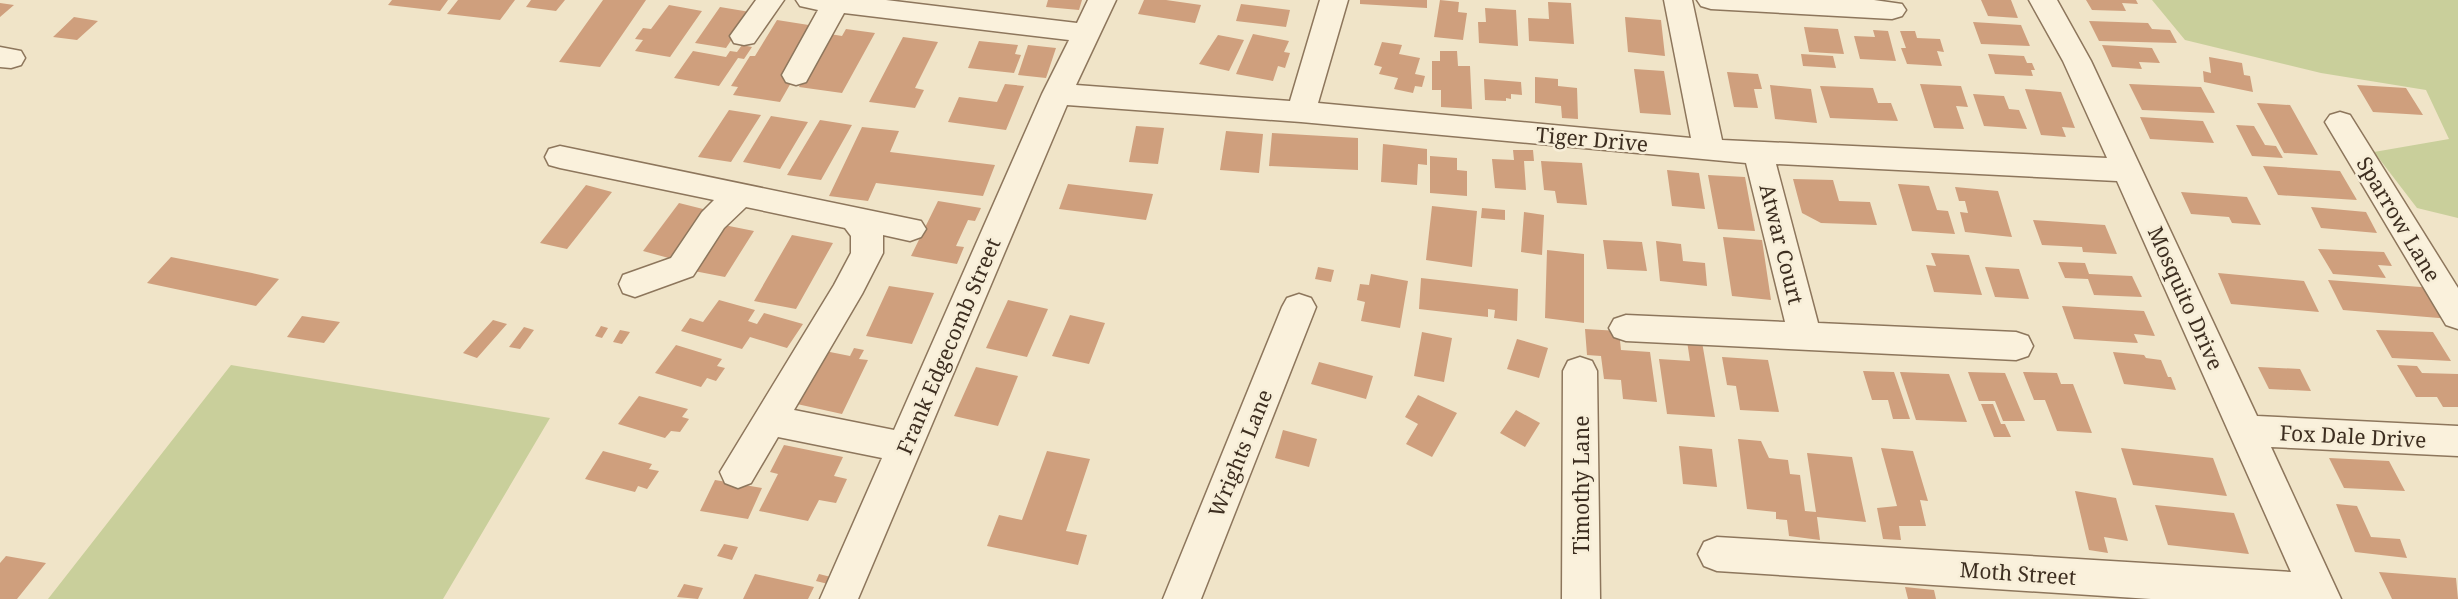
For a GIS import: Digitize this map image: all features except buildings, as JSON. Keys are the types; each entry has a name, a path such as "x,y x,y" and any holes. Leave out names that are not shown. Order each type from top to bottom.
{"street":[{"path":"744,36 770,0"},
{"name":"Frank Edgecomb Street","path":"839,599 1057,94 1102,0"},
{"path":"1301,112 1334,0"},
{"path":"1678,0 1709,150"},
{"path":"1711,0 1892,10"},
{"name":"Mosquito Drive","path":"2043,0 2077,61 2128,170 2321,596"},
{"path":"796,75 823,2 1087,33"},
{"name":"Tiger Drive","path":"1057,94 1301,112 1709,150 2128,170"},
{"name":"Sparrow Lane","path":"2340,122 2458,316"},
{"name":"Atwar Court","path":"1758,152 1805,336"},
{"path":"560,157 910,229"},
{"path":"635,284 682,267 713,220 740,194"},
{"path":"738,471 841,303 867,253 867,234 855,218"},
{"name":"Wrights Lane","path":"1182,599 1299,306"},
{"path":"1626,328 2016,346"},
{"name":"Timothy Lane","path":"1580,371 1581,599"},
{"path":"769,420 904,447"},
{"name":"Fox Dale Drive","path":"2248,431 2458,441"},
{"name":"Moth Street","path":"1717,554 2321,596"}],"green space":[{"path":"2152,0 2458,0 2458,218 2417,208 2374,152 2449,139 2426,90 2321,73 2185,40"},
{"path":"231,365 550,418 443,599 48,599"}]}
